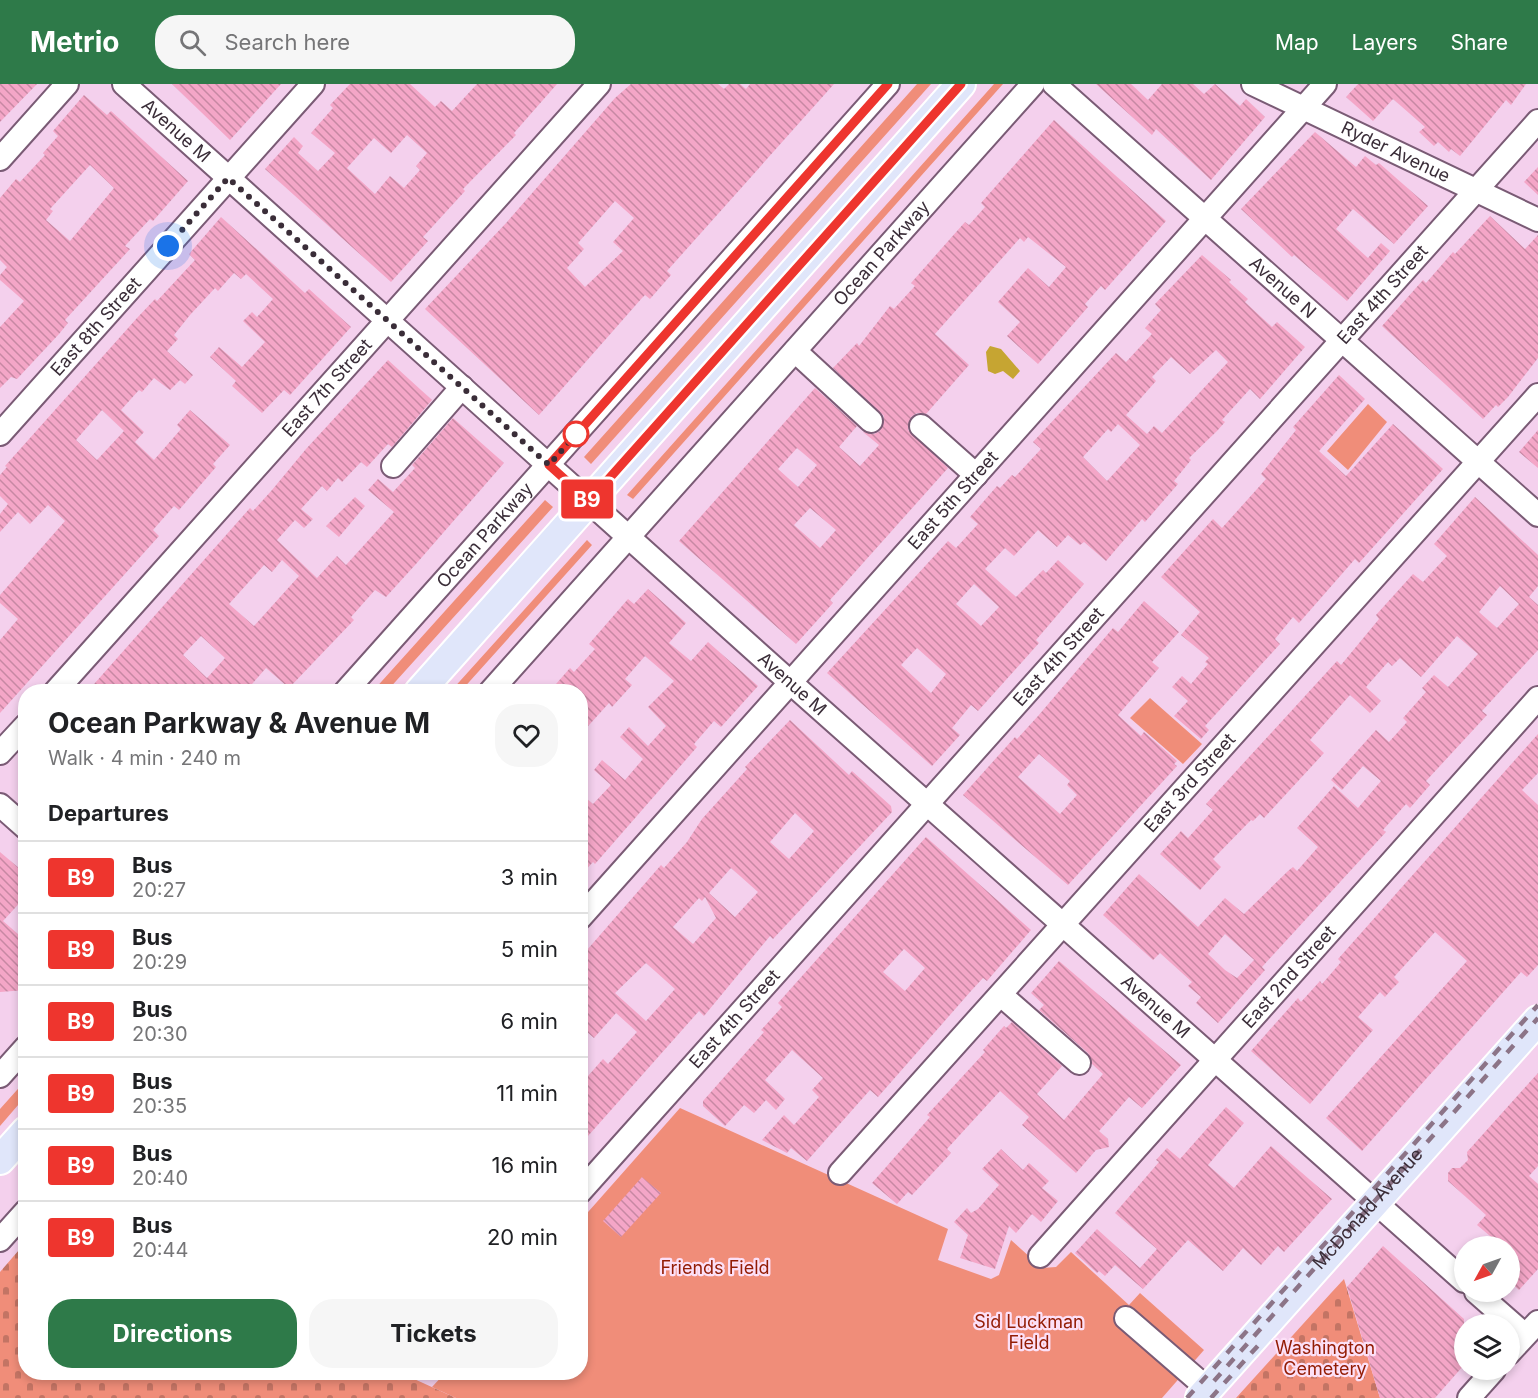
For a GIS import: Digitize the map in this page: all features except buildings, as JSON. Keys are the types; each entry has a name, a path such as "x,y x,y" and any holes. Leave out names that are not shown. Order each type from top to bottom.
{"main road":[{"path":"426,684 961,84"},
{"name":"McDonald Avenue","path":"1204,1394 1538,1020"},
{"path":"0,1160 18,1140"}],"street":[{"path":"0,159 67,84"},
{"name":"Avenue M","path":"124,84 791,683 1454,1272"},
{"name":"East 8th Street","path":"0,434 313,84"},
{"name":"East 7th Street","path":"62,684 599,84"},
{"name":"Ocean Parkway","path":"352,684 888,84"},
{"name":"Ocean Parkway","path":"497,684 1034,84"},
{"name":"Avenue N","path":"1054,84 1538,515"},
{"name":"Ryder Avenue","path":"1253,84 1538,220"},
{"name":"East 5th Street","path":"588,909 1325,84"},
{"name":"East 4th Street","path":"588,1183 1538,121"},
{"path":"795,351 871,421"},
{"path":"393,466 462,387"},
{"name":"East 3rd Street","path":"840,1173 1064,926 1538,394"},
{"path":"921,426 976,475"},
{"name":"East 2nd Street","path":"1040,1256 1538,698"},
{"path":"0,753 18,734"},
{"path":"0,806 18,821"},
{"path":"1001,995 1079,1063"},
{"path":"0,1076 18,1056"},
{"path":"0,1240 18,1220"},
{"path":"1492,1302 1532,1328 1520,1341"},
{"path":"1126,1318 1204,1394"},
{"path":"1469,1398 1485,1380"}],"green space":[{"path":"917,84 931,84 591,464 584,457"},
{"path":"994,84 1003,84 633,499 627,495"},
{"path":"1368,404 1387,422 1348,470 1327,451"},
{"path":"545,500 553,507 393,684 379,684"},
{"path":"587,540 592,545 467,684 457,684"},
{"path":"1150,698 1202,744 1183,764 1130,718"},
{"path":"18,1089 18,1105 0,1126 0,1109"},
{"name":"Friends Field","path":"680,1108 948,1229 938,1260 991,1279 999,1275 1011,1240 1042,1268 1056,1267 1071,1252 1129,1305 1140,1293 1204,1350 1162,1398 456,1398 432,1387 438,1380 588,1380 588,1212"},
{"path":"18,1251 18,1380 416,1380 456,1398 0,1398 0,1272"},
{"name":"Washington Cemetery","path":"1344,1279 1380,1398 1236,1398 1331,1293"}],"shaded area":[{"path":"990,346 1001,349 1020,371 1013,379 1003,371 995,374 988,371 986,352"}],"railway":[{"path":"1187,1398 1538,1005"},
{"path":"1214,1381 1538,1018"},
{"path":"1211,1398 1263,1340"}],"bus line":[{"name":"B9","path":"888,84 549,465 589,501 961,84"}],"route":[{"path":"168,246 228,178 549,465 576,434"}],"park label":[{"name":"Sid Luckman Field","path":"1029,1332"}]}
